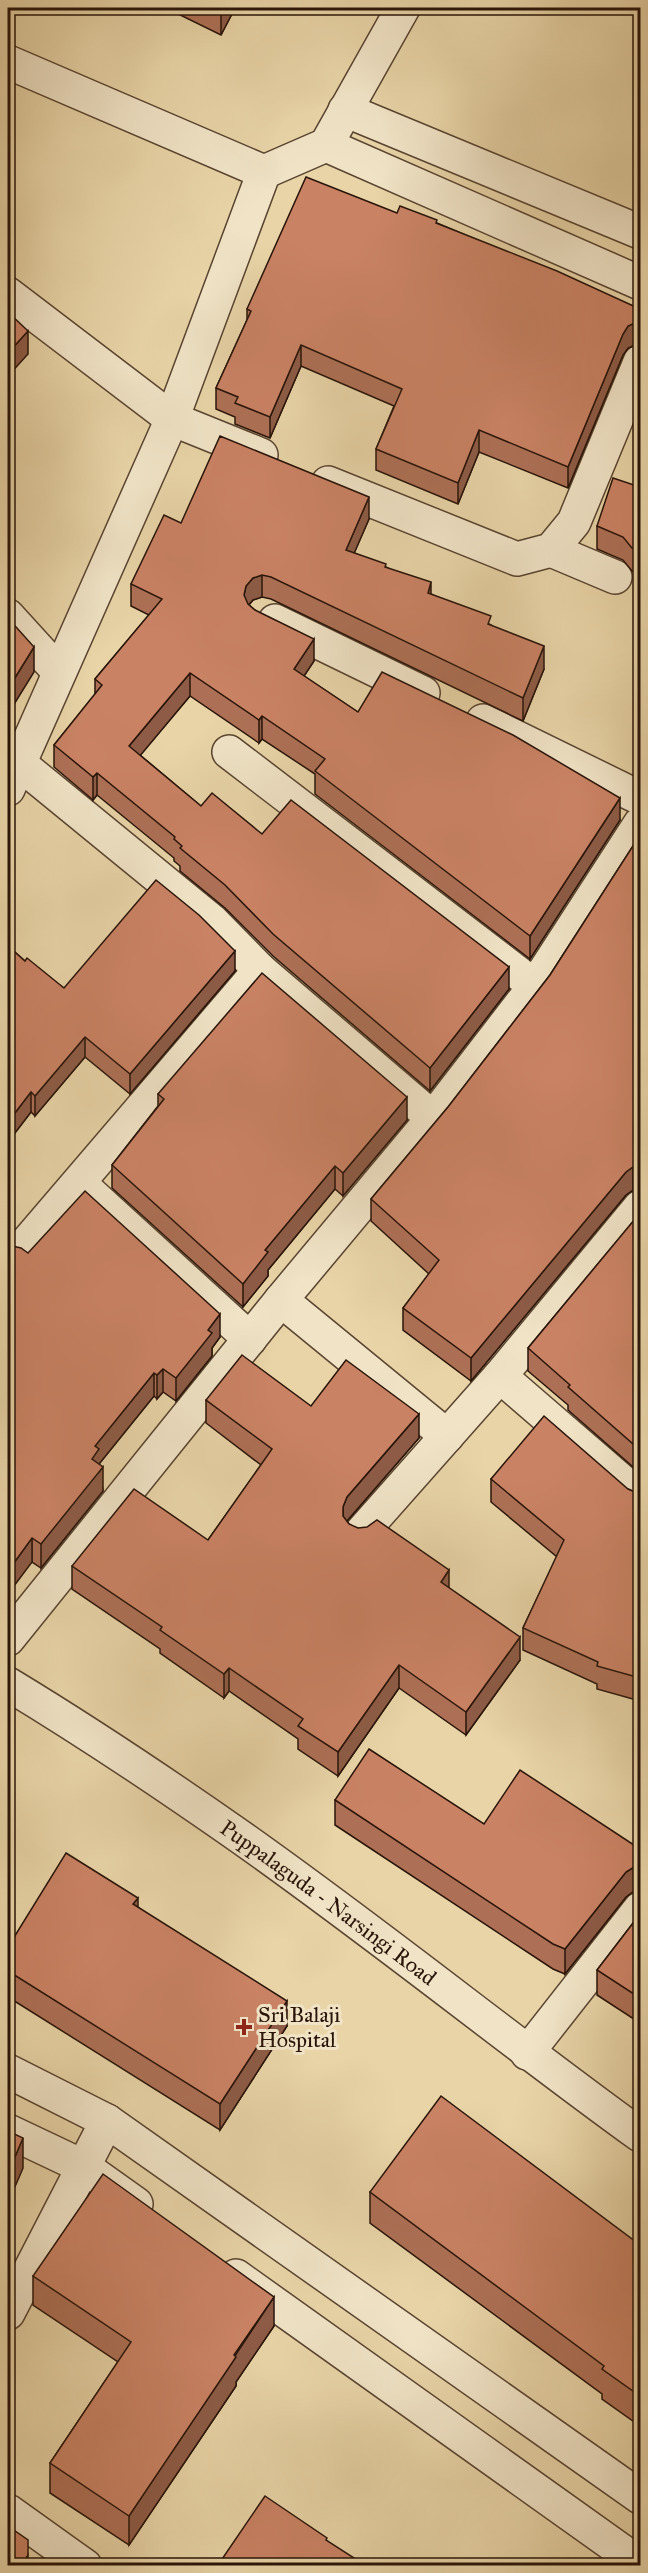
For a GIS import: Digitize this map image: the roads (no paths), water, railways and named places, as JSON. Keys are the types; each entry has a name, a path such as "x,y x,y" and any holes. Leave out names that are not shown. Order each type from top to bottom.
{"street":[{"path":"402,8 326,145 264,172 172,419 14,776 212,921 260,970 433,1118"},
{"path":"8,62 264,172"},
{"path":"345,110 640,232"},
{"path":"326,145 640,283"},
{"path":"8,294 172,419 517,559 551,550 574,522 640,362"},
{"path":"551,550 615,577"},
{"path":"8,616 59,672"},
{"path":"263,616 640,798"},
{"path":"229,752 535,986"},
{"path":"8,1638 281,1300 433,1118 535,986 640,824"},
{"path":"8,1245 18,1253 260,970"},
{"path":"79,1183 250,1339"},
{"path":"361,1533 500,1376 640,1207"},
{"path":"281,1300 447,1436"},
{"path":"500,1376 640,1497"},
{"name":"Puppalaguda - Narsingi Road","path":"8,1684 63,1717 233,1831 527,2053 640,2135"},
{"path":"527,2053 640,1909"},
{"path":"8,2072 107,2121 640,2497"},
{"path":"8,2313 107,2121"},
{"path":"8,2131 84,2168 162,2223"},
{"path":"211,2258 640,2564"},
{"path":"8,2511 85,2565"}],"place":[{"name":"Sri Balaji Hospital","path":"244,2027"}]}
